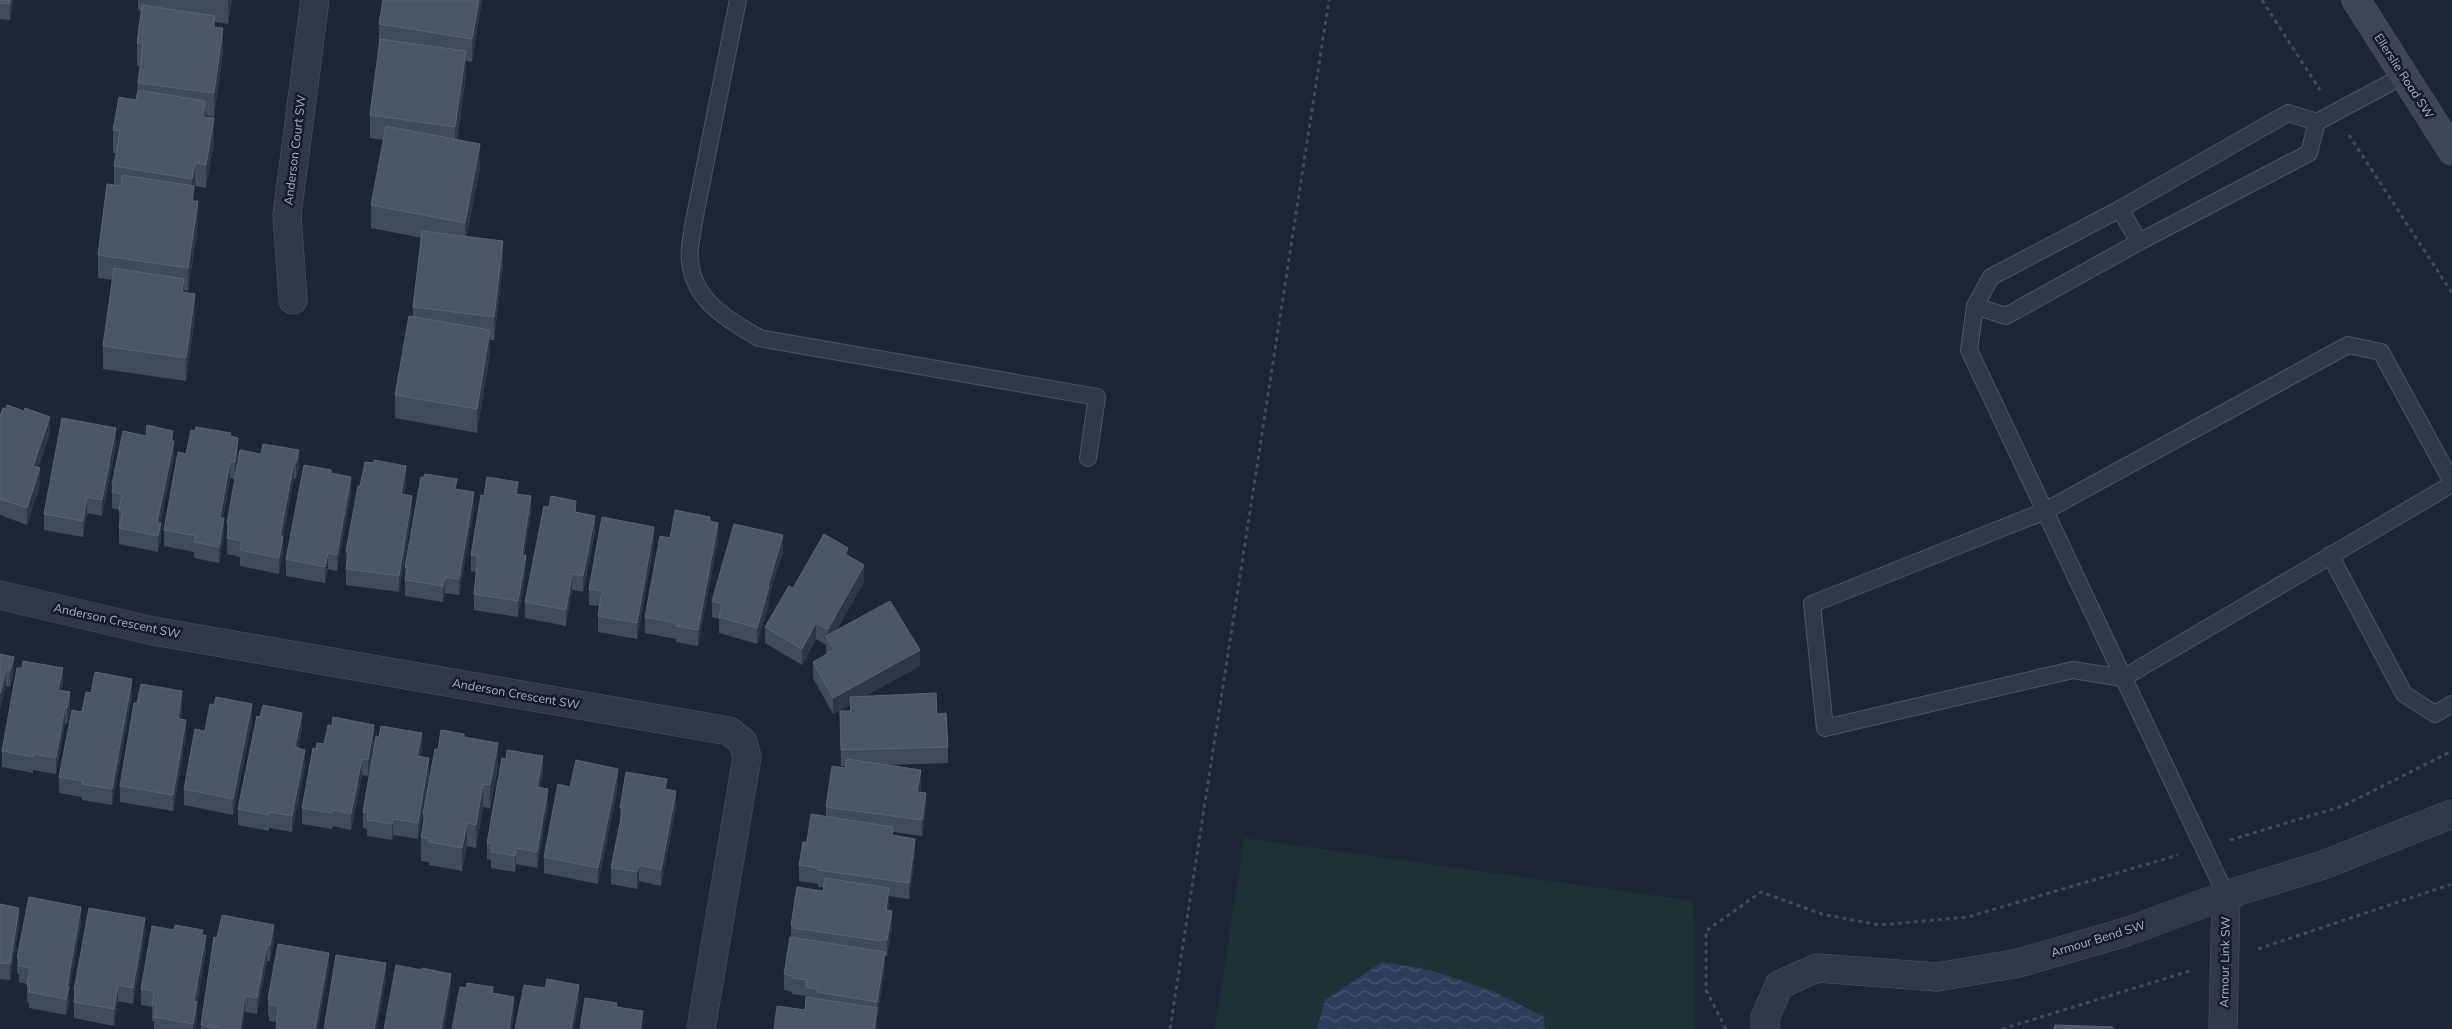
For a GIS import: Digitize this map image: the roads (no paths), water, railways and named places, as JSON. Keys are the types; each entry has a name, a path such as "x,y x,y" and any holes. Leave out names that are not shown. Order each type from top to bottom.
{"main road":[{"name":"Ellerslie Road SW","path":"2356,0 2452,151"}],"street":[{"name":"Anderson Court SW","path":"293,300 287,215 315,0"},
{"name":"Anderson Crescent SW","path":"0,595 153,631 729,731 743,742 747,757 701,1029"},
{"name":"Armour Bend SW","path":"1765,1029 1765,1018 1778,985 1817,968 1938,977 2019,963 2126,932 2226,895 2323,865 2452,814"},
{"name":"Armour Link SW","path":"2223,1029 2226,895"}],"lane":[{"path":"738,0 693,226 689,260 694,285 717,313 759,338 1097,397 1088,458"},
{"path":"1975,306 2006,316 2139,242 2309,153 2317,122 2403,76"},
{"path":"2226,895 1970,350 1975,306 1992,277 2120,208 2288,113 2317,122"},
{"path":"2120,208 2139,242"},
{"path":"2348,345 2381,352 2452,483 2123,678 2073,670 1825,728 1812,604 2045,511 2348,345"},
{"path":"2330,555 2404,694 2435,714 2452,704"}],"water":[{"path":"1382,962 1430,970 1495,992 1544,1017 1545,1029 1317,1029 1325,1000"}]}
